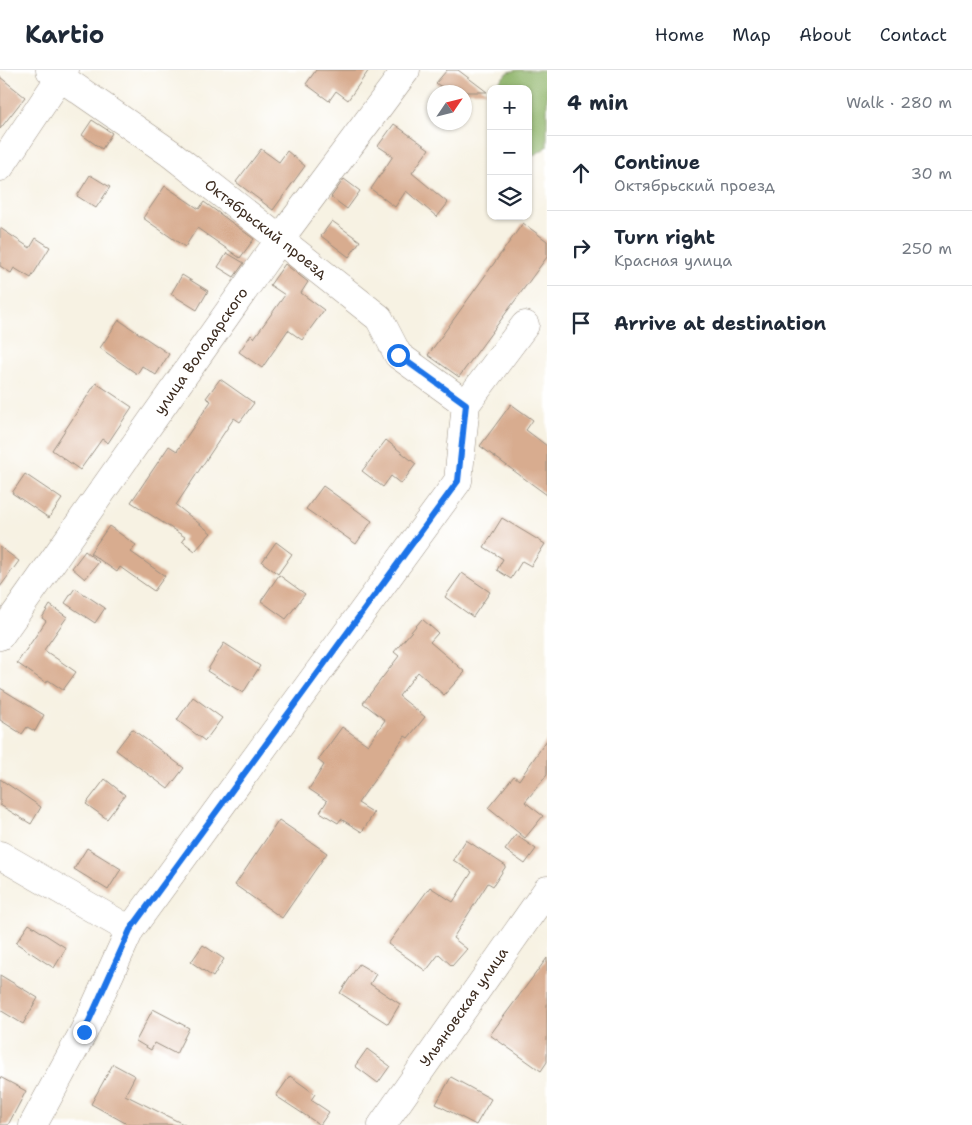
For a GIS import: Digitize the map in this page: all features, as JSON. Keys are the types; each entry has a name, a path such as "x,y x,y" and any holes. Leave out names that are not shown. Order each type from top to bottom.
{"street":[{"name":"улица Володарского","path":"0,636 280,239 406,70"},
{"name":"Октябрьский проезд","path":"58,72 170,153 379,318 398,355 466,404"},
{"path":"0,167 58,72"},
{"path":"33,1125 84,1032 130,930 458,481 466,404 525,325"},
{"path":"0,855 130,930"},
{"name":"Ульяновская улица","path":"382,1125 547,890"}],"green space":[{"path":"547,70 547,147 532,156 532,85 496,85 508,72"}],"building":[{"path":"316,70 369,70 348,100 336,91 329,101 306,84"},
{"path":"447,70 458,70 487,92 472,92 472,85 439,85 436,83"},
{"path":"0,77 25,97 0,129"},
{"path":"92,120 112,133 102,149 82,135"},
{"path":"394,124 429,149 412,173 448,203 437,217 406,191 395,207 371,189 393,156 378,146"},
{"path":"261,149 279,162 287,151 305,166 273,210 236,182"},
{"path":"90,175 110,187 96,208 77,196"},
{"path":"344,179 360,191 347,209 331,197"},
{"path":"165,186 199,209 204,202 254,239 240,258 197,228 185,247 143,218"},
{"path":"332,221 360,241 349,257 321,236"},
{"path":"523,223 547,241 547,257 459,377 428,355"},
{"path":"0,228 30,248 36,238 50,247 31,278 14,268 11,273 0,266"},
{"path":"227,253 244,263 234,277 218,267"},
{"path":"285,264 308,282 301,293 324,310 302,340 288,330 262,368 239,352 251,335 254,338 285,295 270,285"},
{"path":"182,275 208,291 197,310 171,294"},
{"path":"119,320 169,354 156,375 142,366 137,374 100,348"},
{"path":"220,379 254,403 240,422 234,418 176,505 211,533 195,551 182,541 185,537 131,502 169,446 177,451 211,401 206,398"},
{"path":"96,383 132,407 108,443 102,439 80,470 52,450"},
{"path":"511,404 533,420 526,430 547,446 547,495 480,446"},
{"path":"386,440 416,464 401,484 391,476 383,487 362,471"},
{"path":"25,474 62,499 49,518 12,493"},
{"path":"323,486 372,521 356,544 306,509"},
{"path":"502,518 545,544 531,566 522,561 511,579 497,570 503,559 484,547"},
{"path":"109,526 136,545 131,552 165,576 154,591 120,567 117,572 90,553"},
{"path":"276,542 292,554 278,574 262,562"},
{"path":"0,547 19,561 0,587"},
{"path":"85,551 99,562 85,579 72,568"},
{"path":"462,573 490,592 473,617 445,597"},
{"path":"279,575 305,594 286,619 261,601"},
{"path":"75,588 105,608 95,623 65,603"},
{"path":"50,605 67,617 44,650 76,672 63,690 48,680 46,683 17,663 46,621 42,618"},
{"path":"422,619 438,633 430,642 465,672 444,695 418,672 399,696 425,717 408,738 405,736 358,803 374,813 362,832 341,819 338,823 320,812 327,801 309,789 324,765 318,760 342,727 368,745 385,720 363,703 399,656 394,652"},
{"path":"224,643 260,666 243,693 207,671"},
{"path":"0,688 44,715 35,731 27,727 22,734 0,720"},
{"path":"193,697 222,718 205,741 177,720"},
{"path":"132,729 184,768 168,789 116,750"},
{"path":"547,740 547,775 525,802 543,816 525,838 488,808 514,776 519,780"},
{"path":"0,779 41,807 31,824 0,805"},
{"path":"105,779 125,795 107,819 86,804"},
{"path":"279,820 327,853 282,918 235,885"},
{"path":"516,835 536,849 525,864 505,850"},
{"path":"466,840 506,866 493,886 488,883 453,938 467,949 452,966 439,954 426,971 388,944 430,887 453,902 472,872 453,860"},
{"path":"87,848 121,869 108,890 74,869"},
{"path":"29,924 66,948 54,968 16,943"},
{"path":"203,945 224,959 213,977 191,962"},
{"path":"547,958 547,1062 541,1071 490,1035"},
{"path":"359,964 376,974 370,984 400,1004 388,1024 340,993"},
{"path":"0,975 38,998 23,1024 0,1010"},
{"path":"153,1009 189,1028 176,1054 155,1043 151,1050 136,1041"},
{"path":"367,1049 390,1066 378,1083 355,1066"},
{"path":"113,1064 135,1076 125,1095 185,1125 129,1125 91,1104"},
{"path":"290,1076 315,1094 311,1100 329,1112 320,1125 276,1096"},
{"path":"0,1077 26,1091 8,1125 0,1125"},
{"path":"451,1077 491,1099 476,1125 436,1104"}],"route":[{"path":"84,1032 130,930 458,481 466,404 398,355"}]}
